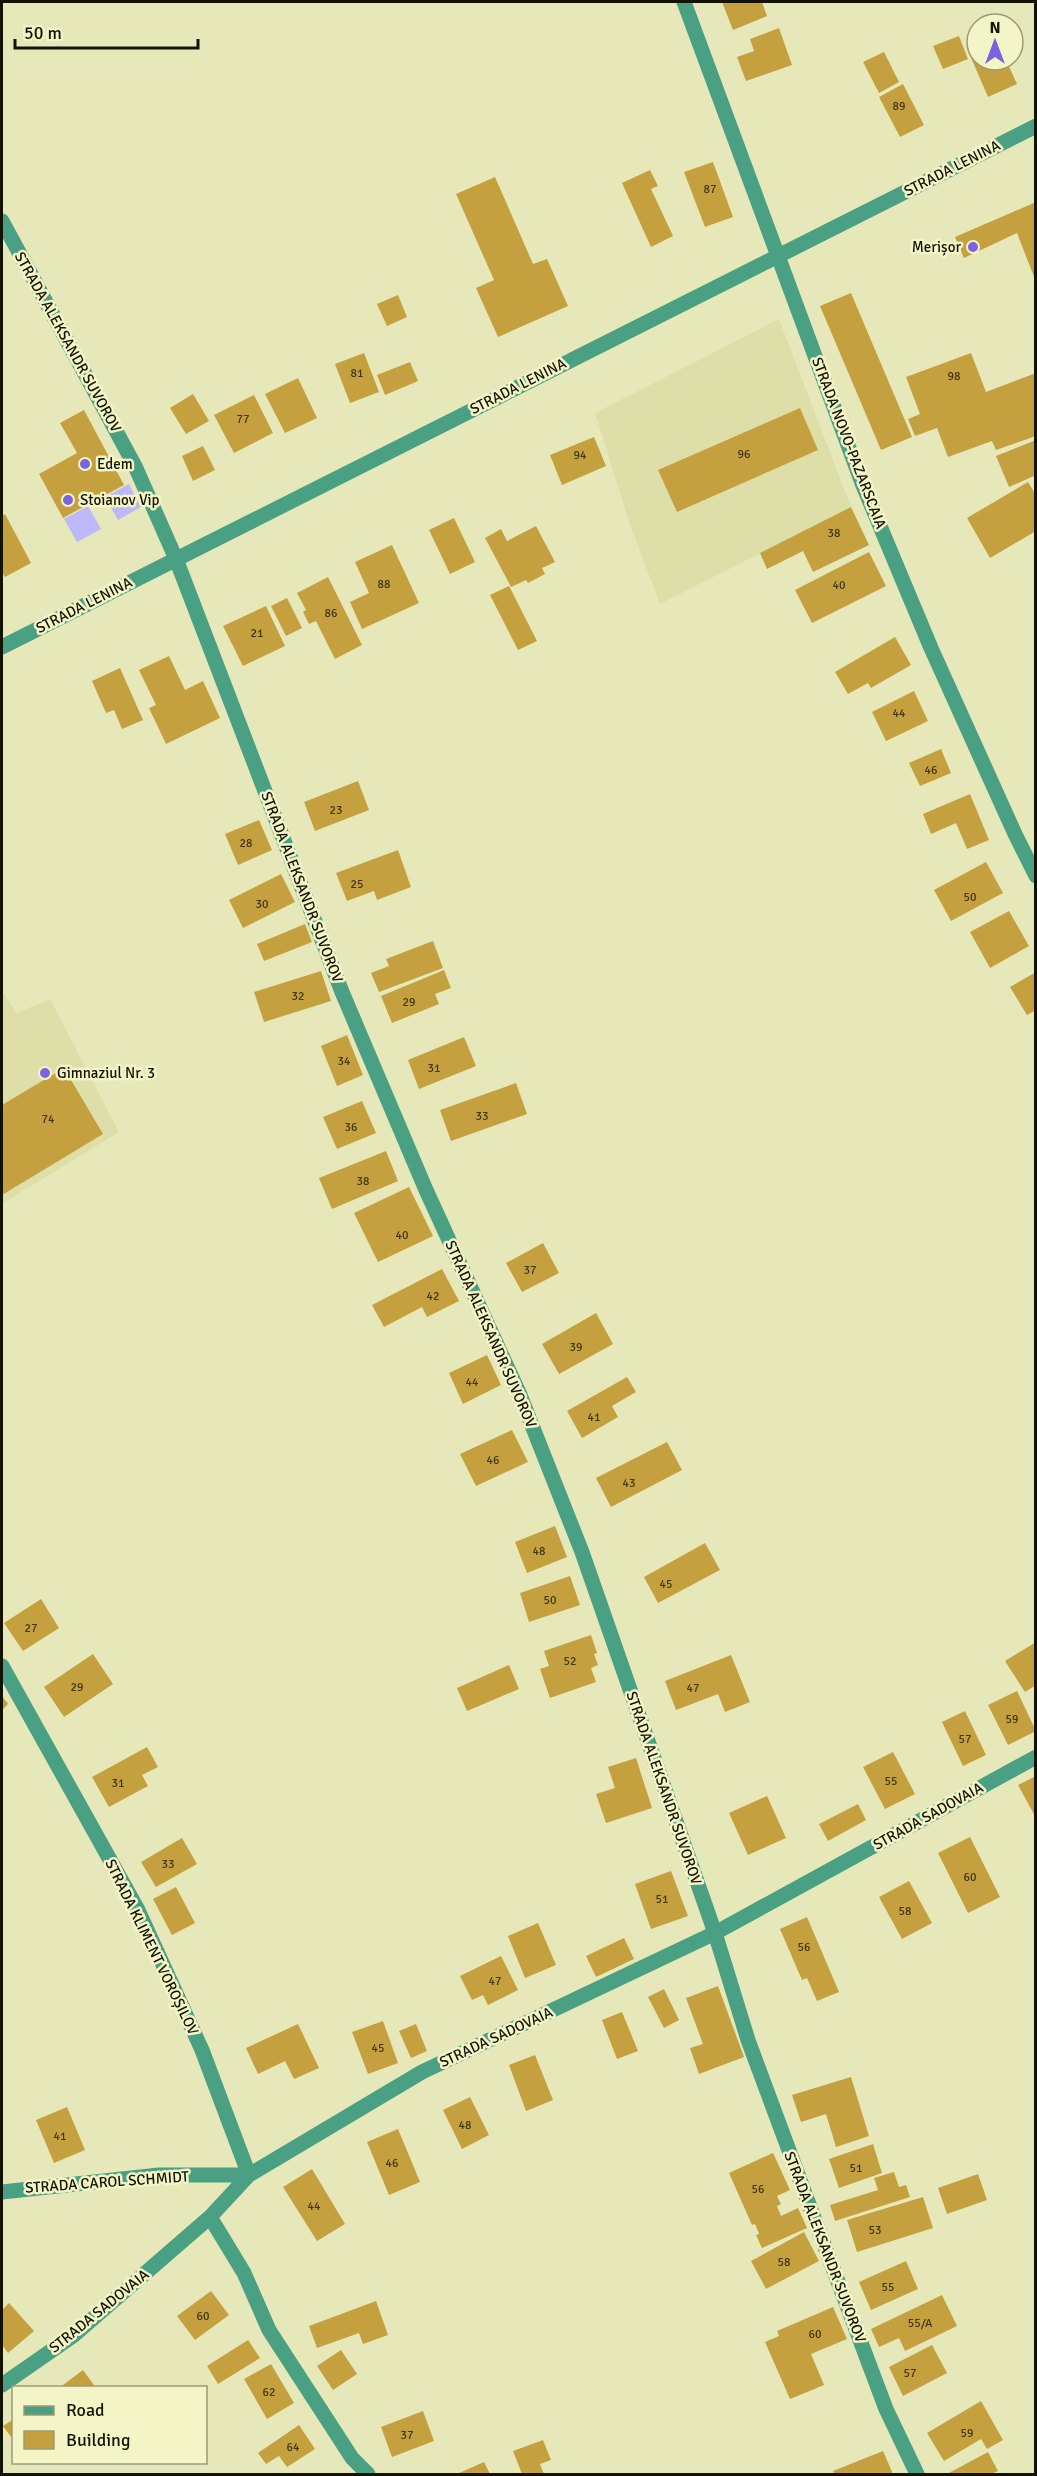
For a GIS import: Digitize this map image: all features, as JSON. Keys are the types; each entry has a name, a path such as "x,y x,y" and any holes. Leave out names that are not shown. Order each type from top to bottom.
{"street":[{"name":"STRADA NOVO-PAZARSCAIA","path":"684,2 867,494 931,648 1035,876"},
{"name":"STRADA LENINA","path":"2,647 1035,126"},
{"name":"STRADA ALEKSANDR SUVOROV","path":"2,220 135,466 176,559 342,992 426,1190 520,1395 578,1541 716,1933 748,2040 886,2409 917,2475"},
{"name":"STRADA KLIMENT VOROȘILOV","path":"2,1665 138,1910 202,2050 249,2175"},
{"name":"STRADA SADOVAIA","path":"2,2385 74,2335 210,2217 249,2175 422,2072 716,1933 1035,1757"},
{"name":"STRADA CAROL SCHMIDT","path":"2,2192 159,2175 249,2175"},
{"path":"210,2217 243,2273 269,2330 352,2458 368,2475"}],"shaded area":[{"path":"779,319 851,507 660,604 630,525 595,413"},
{"path":"129,484 141,507 118,520 105,497"},
{"path":"88,506 101,529 77,542 64,519"},
{"name":"Gimnaziul Nr. 3","path":"2,991 17,1013 50,999 119,1132 2,1204"}],"building":[{"path":"722,2 762,2 767,16 733,30"},
{"path":"779,28 792,65 746,81 737,57 754,51 750,39"},
{"path":"959,36 965,51 965,60 943,69 933,46"},
{"path":"884,52 899,82 879,93 863,62"},
{"path":"977,72 1012,72 1017,84 988,97"},
{"path":"903,84 924,125 900,137 879,97"},
{"path":"713,162 733,217 705,227 684,172"},
{"path":"650,170 658,186 651,189 673,236 651,247 622,183"},
{"path":"495,177 533,264 547,259 568,306 498,337 476,288 494,280 456,194"},
{"name":"Merișor","path":"1036,202 1036,282 1017,233 964,258 955,237"},
{"path":"851,293 912,437 881,450 820,306"},
{"path":"398,295 407,317 387,326 377,304"},
{"path":"364,353 379,392 350,403 335,364"},
{"path":"971,353 986,392 1036,373 1036,436 996,450 992,441 948,457 937,428 915,436 908,419 920,414 906,377"},
{"path":"410,362 418,381 385,395 377,375"},
{"path":"298,378 317,418 285,433 265,394"},
{"path":"193,394 209,421 186,434 170,408"},
{"path":"254,395 273,433 234,453 214,415"},
{"path":"800,408 818,450 677,512 658,470"},
{"name":"Edem","path":"84,410 124,485 63,518 39,474 77,453 60,423"},
{"path":"594,437 606,466 562,485 550,455"},
{"path":"1036,440 1036,475 1009,487 996,456"},
{"path":"203,446 215,470 193,481 182,456"},
{"path":"1028,482 1036,495 1036,531 990,558 967,518"},
{"path":"851,507 869,545 813,572 803,551 767,569 760,553"},
{"path":"5,514 31,563 5,577 2,572 2,516"},
{"path":"454,518 475,562 450,574 429,530"},
{"path":"536,526 555,562 542,568 545,574 528,583 526,580 511,587 485,538 501,529 507,541"},
{"path":"392,545 419,603 362,629 350,602 369,593 355,562"},
{"path":"869,552 886,586 812,623 795,590"},
{"path":"328,577 362,645 335,659 316,621 309,624 303,612 306,610 297,593"},
{"path":"509,586 537,641 518,650 490,595"},
{"path":"287,598 302,628 286,636 271,606"},
{"path":"266,606 285,646 243,666 223,626"},
{"path":"895,637 911,665 871,688 868,683 848,694 835,672"},
{"path":"169,656 185,690 203,681 220,718 166,744 149,708 156,705 139,670"},
{"path":"120,668 143,720 122,729 114,710 106,713 92,681"},
{"path":"914,691 928,721 886,741 872,712"},
{"path":"941,749 951,773 920,786 909,763"},
{"path":"358,781 369,810 315,831 304,802"},
{"path":"970,794 989,840 967,849 956,823 931,834 923,814"},
{"path":"259,820 272,850 238,865 225,834"},
{"path":"398,850 411,887 377,900 374,891 347,901 336,873"},
{"path":"986,862 1003,893 951,921 934,890"},
{"path":"281,874 295,902 243,928 229,900"},
{"path":"1009,911 1029,946 990,968 970,932"},
{"path":"305,924 312,942 264,961 257,944"},
{"path":"433,941 443,968 379,992 371,973 389,966 386,959"},
{"path":"444,970 451,988 435,994 439,1004 392,1023 381,996"},
{"path":"321,971 331,1001 264,1022 254,992"},
{"path":"1036,972 1036,1010 1027,1015 1010,987"},
{"path":"347,1035 363,1075 337,1086 321,1046"},
{"path":"464,1037 476,1066 419,1089 408,1060"},
{"path":"64,1068 103,1134 2,1195 2,1105"},
{"path":"516,1083 527,1114 451,1141 440,1110"},
{"path":"362,1101 376,1133 337,1149 323,1117"},
{"path":"386,1151 398,1181 332,1209 319,1178"},
{"path":"409,1187 433,1236 378,1262 354,1213"},
{"path":"543,1243 559,1273 522,1292 506,1263"},
{"path":"442,1269 459,1301 427,1317 422,1307 384,1327 372,1305"},
{"path":"596,1313 613,1344 559,1374 542,1344"},
{"path":"487,1355 501,1385 463,1404 449,1373"},
{"path":"627,1377 636,1392 612,1406 618,1417 582,1438 567,1411"},
{"path":"512,1430 528,1462 476,1486 460,1454"},
{"path":"667,1442 682,1470 611,1507 596,1478"},
{"path":"555,1526 567,1557 527,1573 515,1542"},
{"path":"705,1543 720,1570 658,1603 644,1577"},
{"path":"570,1576 580,1605 529,1622 520,1593"},
{"path":"41,1599 59,1628 23,1651 4,1623"},
{"path":"591,1635 597,1653 594,1654 598,1665 591,1668 596,1682 550,1698 540,1669 549,1666 544,1651"},
{"path":"1036,1642 1036,1685 1025,1692 1005,1661"},
{"path":"93,1654 113,1684 64,1717 44,1687"},
{"path":"731,1655 750,1702 725,1712 718,1694 676,1710 665,1681"},
{"path":"509,1665 519,1689 467,1711 457,1688"},
{"path":"1017,1691 1036,1731 1008,1745 988,1705"},
{"path":"2,1696 8,1704 2,1710"},
{"path":"965,1711 986,1755 963,1766 942,1722"},
{"path":"147,1747 158,1767 142,1775 148,1786 109,1807 92,1777"},
{"path":"893,1752 915,1794 885,1809 863,1767"},
{"path":"636,1758 652,1808 606,1823 596,1794 615,1788 608,1767"},
{"path":"1036,1776 1036,1818 1018,1785"},
{"path":"767,1796 786,1838 748,1855 729,1813"},
{"path":"858,1804 866,1820 828,1841 819,1824"},
{"path":"970,1837 1000,1897 968,1913 938,1853"},
{"path":"182,1838 197,1864 156,1887 141,1862"},
{"path":"671,1871 688,1916 651,1929 635,1884"},
{"path":"909,1881 932,1923 902,1939 879,1897"},
{"path":"176,1887 195,1923 172,1935 153,1899"},
{"path":"807,1917 839,1992 817,2001 807,1978 802,1980 780,1929"},
{"path":"538,1923 556,1965 525,1978 508,1936"},
{"path":"624,1938 634,1959 596,1977 586,1956"},
{"path":"501,1956 518,1990 488,2005 483,1995 472,2000 460,1976"},
{"path":"718,1986 744,2057 699,2074 690,2048 703,2044 686,1998"},
{"path":"664,1989 679,2020 664,2028 648,1997"},
{"path":"622,2012 638,2051 617,2059 602,2020"},
{"path":"383,2021 398,2063 368,2074 352,2032"},
{"path":"298,2024 319,2068 294,2079 285,2061 258,2074 246,2048"},
{"path":"416,2024 427,2051 411,2058 399,2031"},
{"path":"535,2055 553,2100 526,2111 509,2065"},
{"path":"851,2077 869,2136 836,2147 826,2114 801,2122 792,2095"},
{"path":"470,2097 489,2135 462,2149 443,2110"},
{"path":"67,2107 85,2150 54,2163 36,2120"},
{"path":"398,2129 420,2182 389,2195 367,2142"},
{"path":"873,2144 882,2173 839,2188 829,2159"},
{"path":"773,2153 790,2190 777,2196 781,2204 777,2206 781,2216 798,2208 807,2228 762,2248 756,2235 759,2234 755,2224 752,2225 729,2173"},
{"path":"312,2169 345,2224 317,2241 283,2187"},
{"path":"894,2172 899,2187 906,2185 910,2197 835,2221 830,2205 878,2190 874,2178"},
{"path":"978,2174 987,2200 947,2214 938,2188"},
{"path":"923,2197 933,2228 857,2252 847,2220"},
{"path":"804,2232 819,2261 766,2289 751,2261"},
{"path":"906,2261 918,2289 871,2310 859,2282"},
{"path":"211,2291 229,2315 195,2340 177,2316"},
{"path":"942,2295 957,2326 905,2351 899,2338 879,2347 871,2329"},
{"path":"376,2301 388,2335 363,2344 359,2333 317,2348 309,2326"},
{"path":"9,2303 34,2331 8,2353 2,2345 2,2310"},
{"path":"833,2307 847,2339 811,2354 824,2385 790,2399 765,2342 779,2336 777,2331"},
{"path":"248,2340 260,2358 218,2384 207,2366"},
{"path":"932,2345 947,2373 903,2396 889,2367"},
{"path":"341,2350 357,2374 333,2390 317,2366"},
{"path":"271,2364 294,2403 267,2419 244,2379"},
{"path":"83,2370 95,2386 62,2386"},
{"path":"981,2401 1003,2440 987,2449 981,2439 944,2461 927,2433"},
{"path":"423,2411 434,2441 392,2457 381,2427"},
{"path":"12,2420 12,2438 3,2426"},
{"path":"299,2425 315,2449 287,2467 279,2456 266,2464 258,2453"},
{"path":"543,2440 551,2460 540,2464 544,2474 522,2474 513,2451"},
{"path":"883,2451 893,2474 835,2474 833,2471"},
{"path":"988,2452 998,2471 991,2474 947,2474"},
{"path":"484,2462 490,2474 457,2474"}],"place":[{"name":"Merișor","path":"973,247"},
{"name":"Edem","path":"85,464"},
{"name":"Stoianov Vip","path":"68,500"},
{"name":"Gimnaziul Nr. 3","path":"45,1073"}]}
